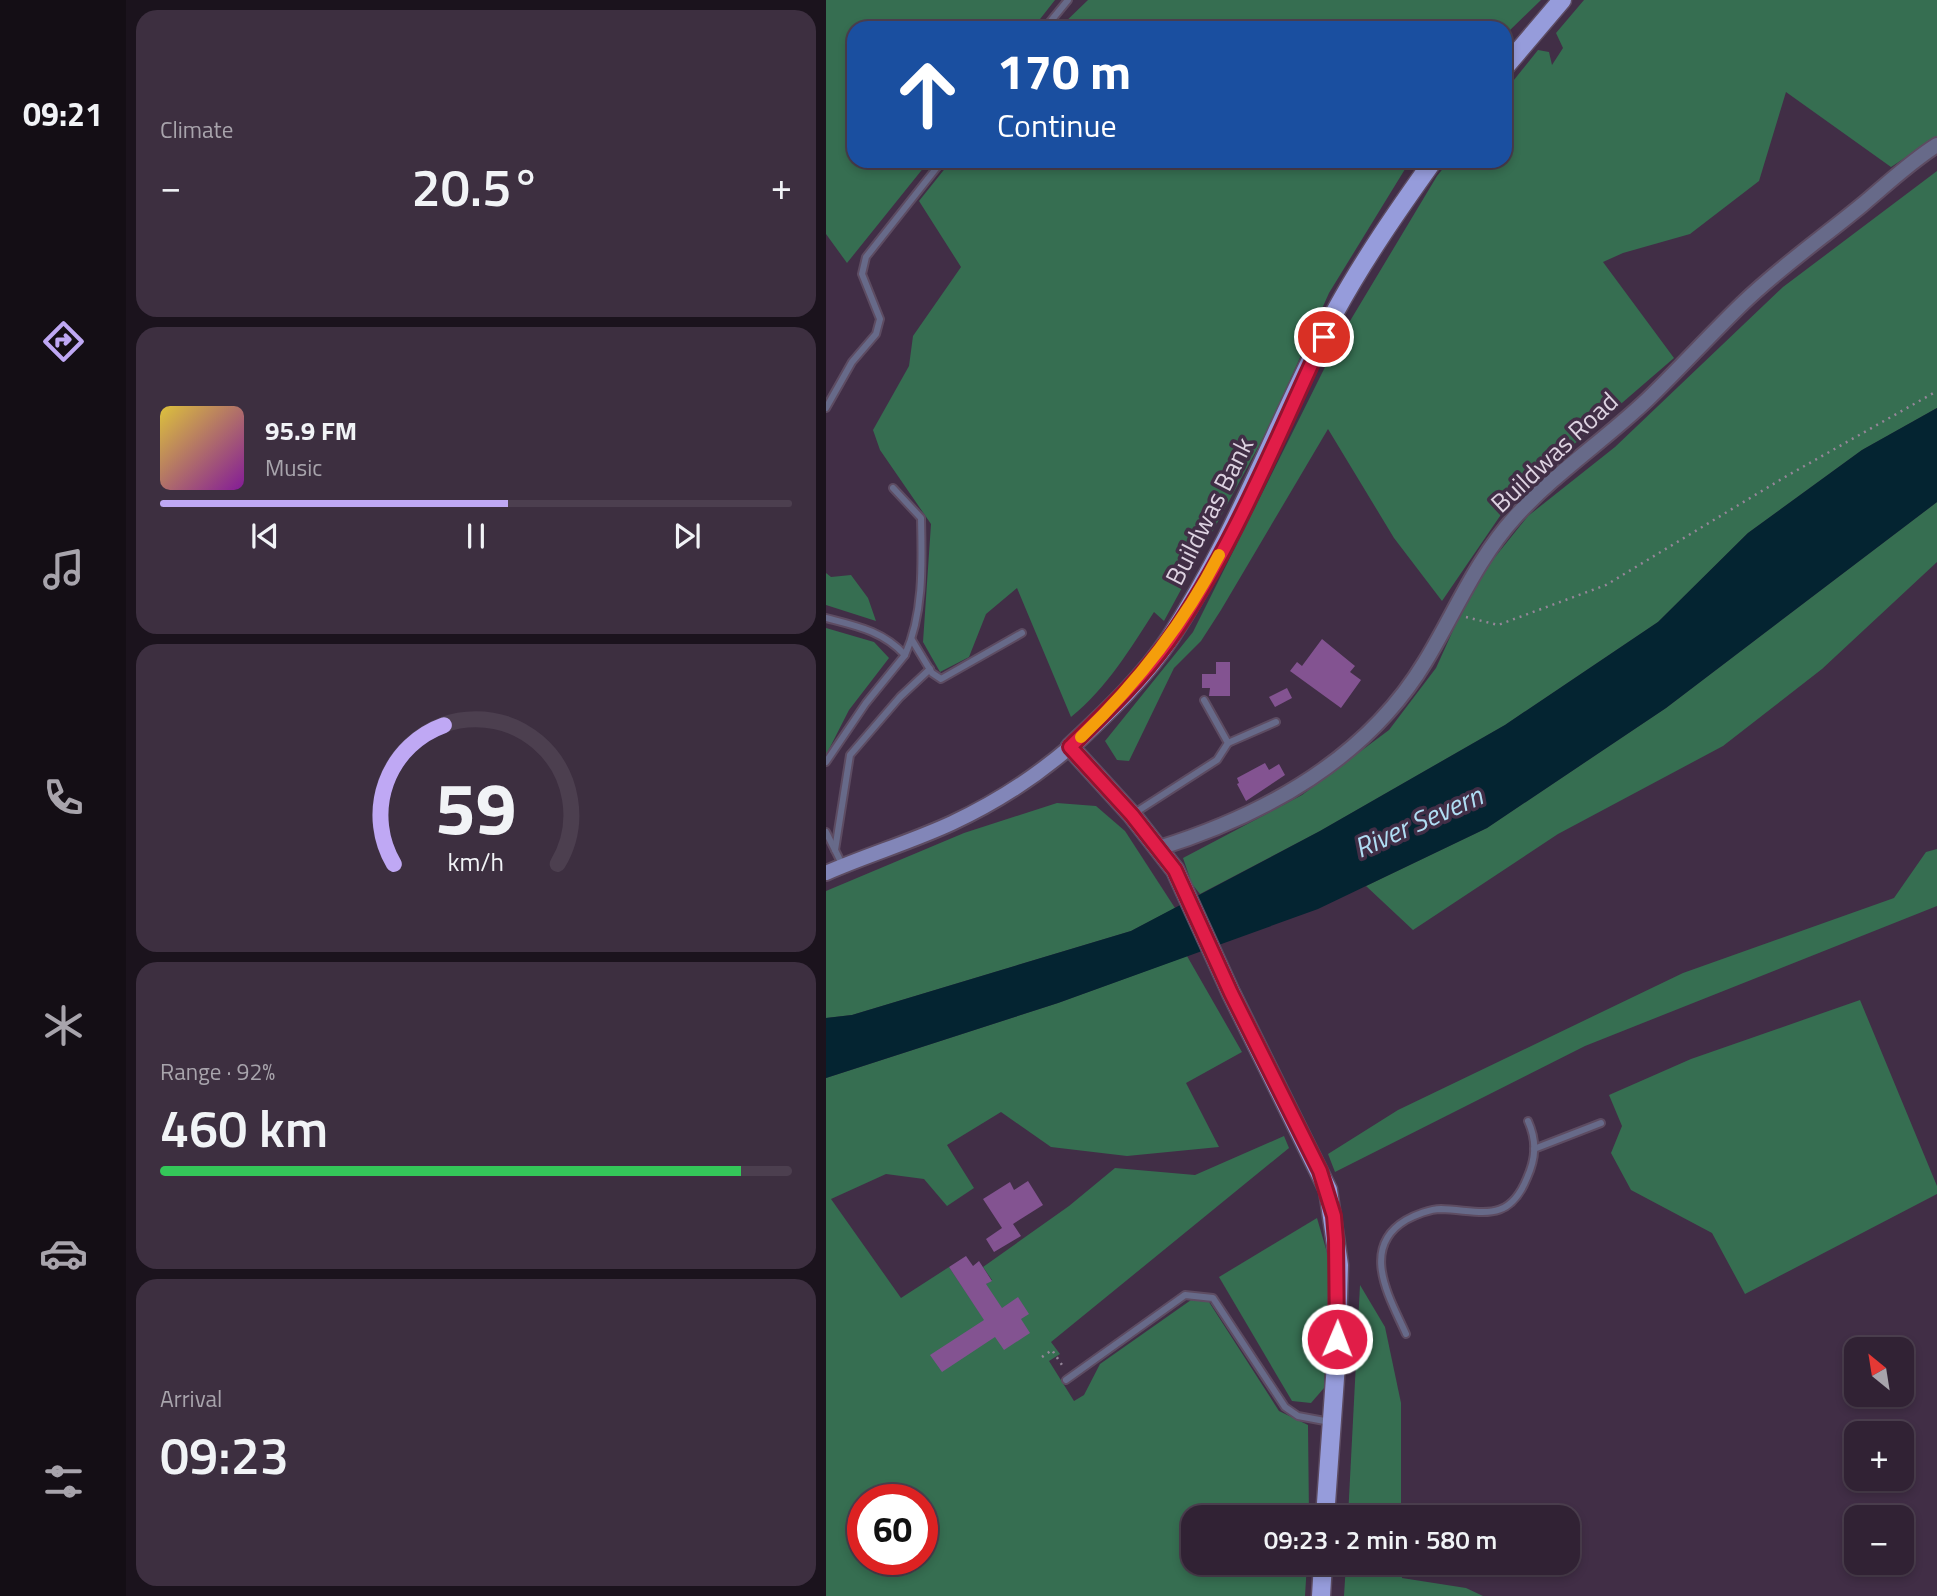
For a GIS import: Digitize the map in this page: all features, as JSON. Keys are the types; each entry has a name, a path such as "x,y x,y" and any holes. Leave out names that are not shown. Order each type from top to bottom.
{"main road":[{"path":"1512,59 1562,0"},
{"name":"Buildwas Bank","path":"1070,747 1126,693 1169,639 1220,554 1335,313 1386,226 1428,168"},
{"path":"826,873 929,833 986,806 1045,768 1070,747 1159,848 1175,870 1244,1021 1320,1171 1334,1216 1338,1277 1336,1364 1326,1505"},
{"path":"1321,1596 1322,1575"}],"street":[{"name":"Buildwas Road","path":"1159,848 1194,837 1238,817 1346,755 1367,737 1408,690 1451,611 1494,542 1539,492 1619,426 1695,355 1742,303 1937,145"}],"lane":[{"path":"1051,21 1068,0"},
{"path":"826,408 852,362 876,334 880,319 862,274 866,257 936,168"},
{"path":"826,762 866,703 905,655 912,640 922,563 922,518 892,488"},
{"path":"826,618 872,630 894,644 905,655"},
{"path":"912,640 936,678 949,677 1022,633"},
{"path":"835,850 850,755 900,697 930,669"},
{"path":"1204,700 1228,743"},
{"path":"1132,815 1217,760 1228,743 1276,722"},
{"path":"826,832 843,866"},
{"path":"1406,1335 1381,1280 1379,1257 1394,1227 1414,1215 1439,1209 1470,1214 1499,1210 1519,1198 1532,1166 1534,1149 1535,1139 1528,1121"},
{"path":"1534,1149 1601,1123"},
{"path":"1066,1380 1185,1295 1213,1298 1285,1407 1298,1416 1330,1422"}],"path":[{"path":"1451,611 1472,620 1498,625 1606,585 1785,477 1937,391"},
{"path":"1042,1357 1052,1350 1066,1371"}],"green space":[{"path":"826,0 1055,0 1038,21 847,21 847,168 923,168 847,263 826,234"},
{"path":"1088,0 1541,0 1512,28 1512,21 1066,21"},
{"path":"1584,0 1937,0 1937,137 1891,167 1786,92 1759,181 1690,234 1623,253 1603,262 1674,358 1513,497 1442,601 1394,538 1328,429 1221,610 1201,641 1174,668 1129,761 1117,760 1105,741 1193,632 1338,341 1437,176 1443,168 1512,168 1512,82 1538,50 1549,52 1552,65 1563,48 1556,33"},
{"path":"945,168 1406,168 1329,293 1268,429 1164,621 1154,612 1107,681 1071,717 1017,588 986,614 969,657 940,672 923,642 931,524 880,450 873,430 909,366 913,336 961,267 919,201"},
{"path":"1937,171 1937,408 1862,450 1748,533 1658,622 1505,725 1320,831 1200,894 1192,884 1183,858 1302,795 1389,730 1436,668 1460,615 1491,562 1528,516 1615,447 1783,287"},
{"path":"1937,502 1937,562 1822,669 1723,746 1558,834 1413,930 1366,886 1487,828 1666,708"},
{"path":"826,573 831,577 851,575 868,598 876,621 826,605"},
{"path":"826,628 874,642 889,658 849,710 826,755"},
{"path":"1057,803 1096,806 1125,831 1175,908 1131,931 852,1015 826,1018 826,891 964,833"},
{"path":"1937,849 1937,906 1585,1046 1335,1172 1328,1154 1398,1110 1683,973 1894,898 1926,852"},
{"path":"1187,956 1242,1052 1186,1083 1219,1147 1127,1156 1051,1147 1001,1112 947,1145 974,1188 947,1206 924,1179 886,1174 831,1199 901,1298 949,1267 986,1322 986,1284 992,1280 983,1267 1069,1206 1115,1168 1195,1175 1284,1136 1289,1148 1051,1342 1060,1354 1049,1361 1074,1401 1084,1395 1100,1364 1191,1300 1209,1302 1279,1411 1308,1425 1309,1505 1181,1505 1181,1575 1306,1575 1305,1596 826,1596 826,1078 1058,1003"},
{"path":"1860,1000 1937,1186 1937,1194 1745,1294 1712,1233 1631,1190 1611,1153 1622,1126 1609,1095 1691,1059"},
{"path":"1317,1218 1328,1256 1328,1303 1324,1388 1311,1403 1292,1401 1219,1277"},
{"path":"1360,1285 1385,1327 1401,1403 1401,1505 1349,1505"},
{"path":"1345,1575 1402,1575 1402,1578 1466,1588 1483,1596 1344,1596"}],"water":[{"name":"River Severn","path":"1937,408 1937,502 1666,708 1487,828 1318,909 1058,1003 826,1078 826,1018 852,1015 1131,931 1320,831 1505,725 1658,622 1748,533 1862,450"}],"building":[{"path":"1322,639 1355,666 1350,672 1361,680 1341,708 1290,671 1297,662 1302,666"},
{"path":"1216,662 1230,662 1230,696 1209,696 1210,688 1202,688 1202,674 1216,674"},
{"path":"1287,688 1292,698 1275,707 1269,697"},
{"path":"1265,763 1269,770 1279,764 1285,775 1246,801 1237,784 1237,778"},
{"path":"1028,1181 1043,1205 1013,1224 1021,1236 994,1252 986,1239 1002,1228 983,1199 1010,1182 1014,1190"},
{"path":"966,1256 973,1266 979,1261 992,1281 986,1284 1002,1308 1018,1297 1029,1314 1021,1319 1030,1333 1004,1350 995,1337 942,1372 930,1355 984,1320 949,1267"}],"slow traffic":[{"path":"1081,737 1150,665 1169,639 1219,555"}],"route":[{"path":"1324,337 1214,566 1169,639 1126,693 1070,747 1132,815 1175,870 1231,993 1320,1171 1334,1216 1339,1265 1337,1339"}]}
